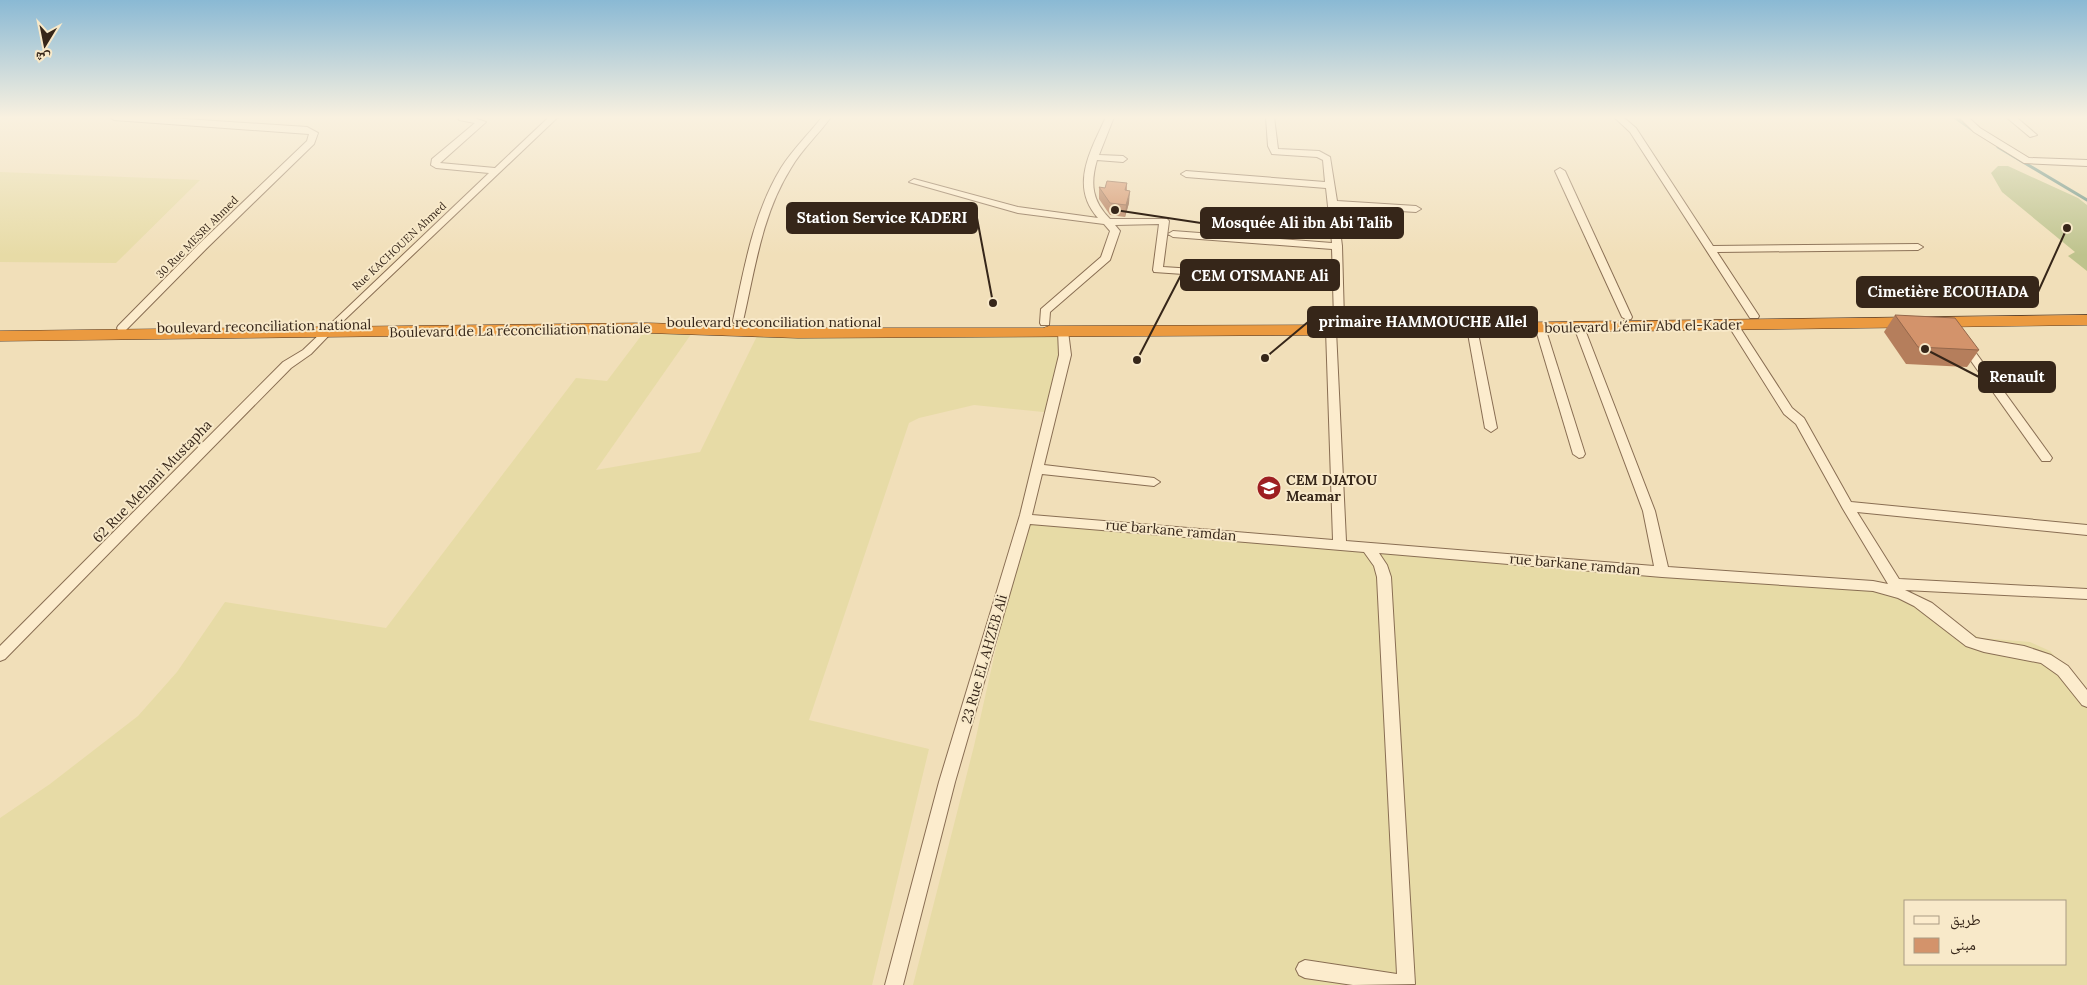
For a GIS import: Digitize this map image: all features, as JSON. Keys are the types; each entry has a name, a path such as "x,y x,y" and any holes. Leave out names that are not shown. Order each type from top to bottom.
{"highway":[{"path":"1335,325 1627,317 2087,311"},
{"name":"boulevard L'émir Abd el-Kader","path":"1048,328 1335,325 1540,328 1733,325 1954,330 2087,320"},
{"name":"boulevard reconciliation national","path":"0,330 122,328 330,329 738,321 799,324 1048,328"},
{"name":"Boulevard de La réconciliation nationale","path":"0,336 330,329 647,328 798,333 1048,328"}],"street":[{"name":"30 Rue MESRI Ahmed","path":"122,328 202,246 289,163"},
{"path":"436,163 436,165 498,171"},
{"name":"Rue KACHOUEN Ahmed","path":"330,329 506,163"},
{"path":"738,321 759,232 770,198 790,163"},
{"path":"1048,328 1046,311 1106,258 1115,231 1093,206 1087,186 1093,163"},
{"path":"1327,163 1336,246 1335,325 1340,544"},
{"path":"1654,163 1754,316"},
{"path":"2066,163 2087,164"},
{"path":"1560,171 1627,317"},
{"path":"1186,174 1329,185"},
{"path":"914,182 1018,210 1107,222 1164,221 1158,270 1337,282"},
{"path":"1331,204 1416,209"},
{"path":"1173,234 1336,246"},
{"path":"1710,249 1918,247"},
{"path":"1733,325 1788,411 1800,421 1847,506 1895,584 2087,594"},
{"path":"1579,327 1648,511 1662,572"},
{"name":"23 Rue EL AHZEB Ali","path":"894,985 947,782 1025,519 1065,354 1048,328"},
{"path":"1472,328 1491,428"},
{"path":"1540,328 1579,454"},
{"name":"62 Rue Mehani Mustapha","path":"0,655 287,365 307,352 330,329"},
{"path":"1954,330 2046,458"},
{"path":"1038,469 1154,482"},
{"path":"1847,506 2087,530"},
{"name":"rue barkane ramdan","path":"1025,519 1662,572 1873,586 1904,593 1920,602 1971,642 1990,648 2033,652 2052,661 2065,671 2087,701"},
{"path":"1305,969 1406,984 1384,577 1380,565 1367,546"}],"shaded area":[{"path":"0,172 200,180 116,263 0,262"},
{"path":"647,328 694,330 596,470 700,452 760,330 1066,330 1053,413 974,405 919,418 909,423 809,720 929,749 872,985 0,985 0,818 50,784 138,716 177,672 225,602 386,628 576,378 607,381"},
{"path":"1026,515 1348,551 1904,590 1965,631 1981,638 2030,642 2050,651 2068,670 2087,696 2087,985 913,985 974,746"}],"green space":[{"path":"1998,166 2008,166 2078,198 2087,205 2087,271 2068,256 2075,252 2002,192 1991,173"}],"building":[{"path":"1107,181 1127,183 1125,190 1130,191 1126,205 1110,203 1099,187 1105,188"},
{"path":"1895,315 1955,318 1979,350 1918,347"}],"waterway":[{"path":"2025,163 2087,200"}],"place":[{"name":"Mosquée Ali ibn Abi Talib","path":"1115,210"},
{"name":"Cimetière ECOUHADA","path":"2067,228"},
{"name":"Station Service KADERI","path":"993,303"},
{"name":"Renault","path":"1925,349"},
{"name":"primaire HAMMOUCHE Allel","path":"1265,358"},
{"name":"CEM OTSMANE Ali","path":"1137,360"},
{"name":"CEM DJATOU Meamar","path":"1269,488"}]}
